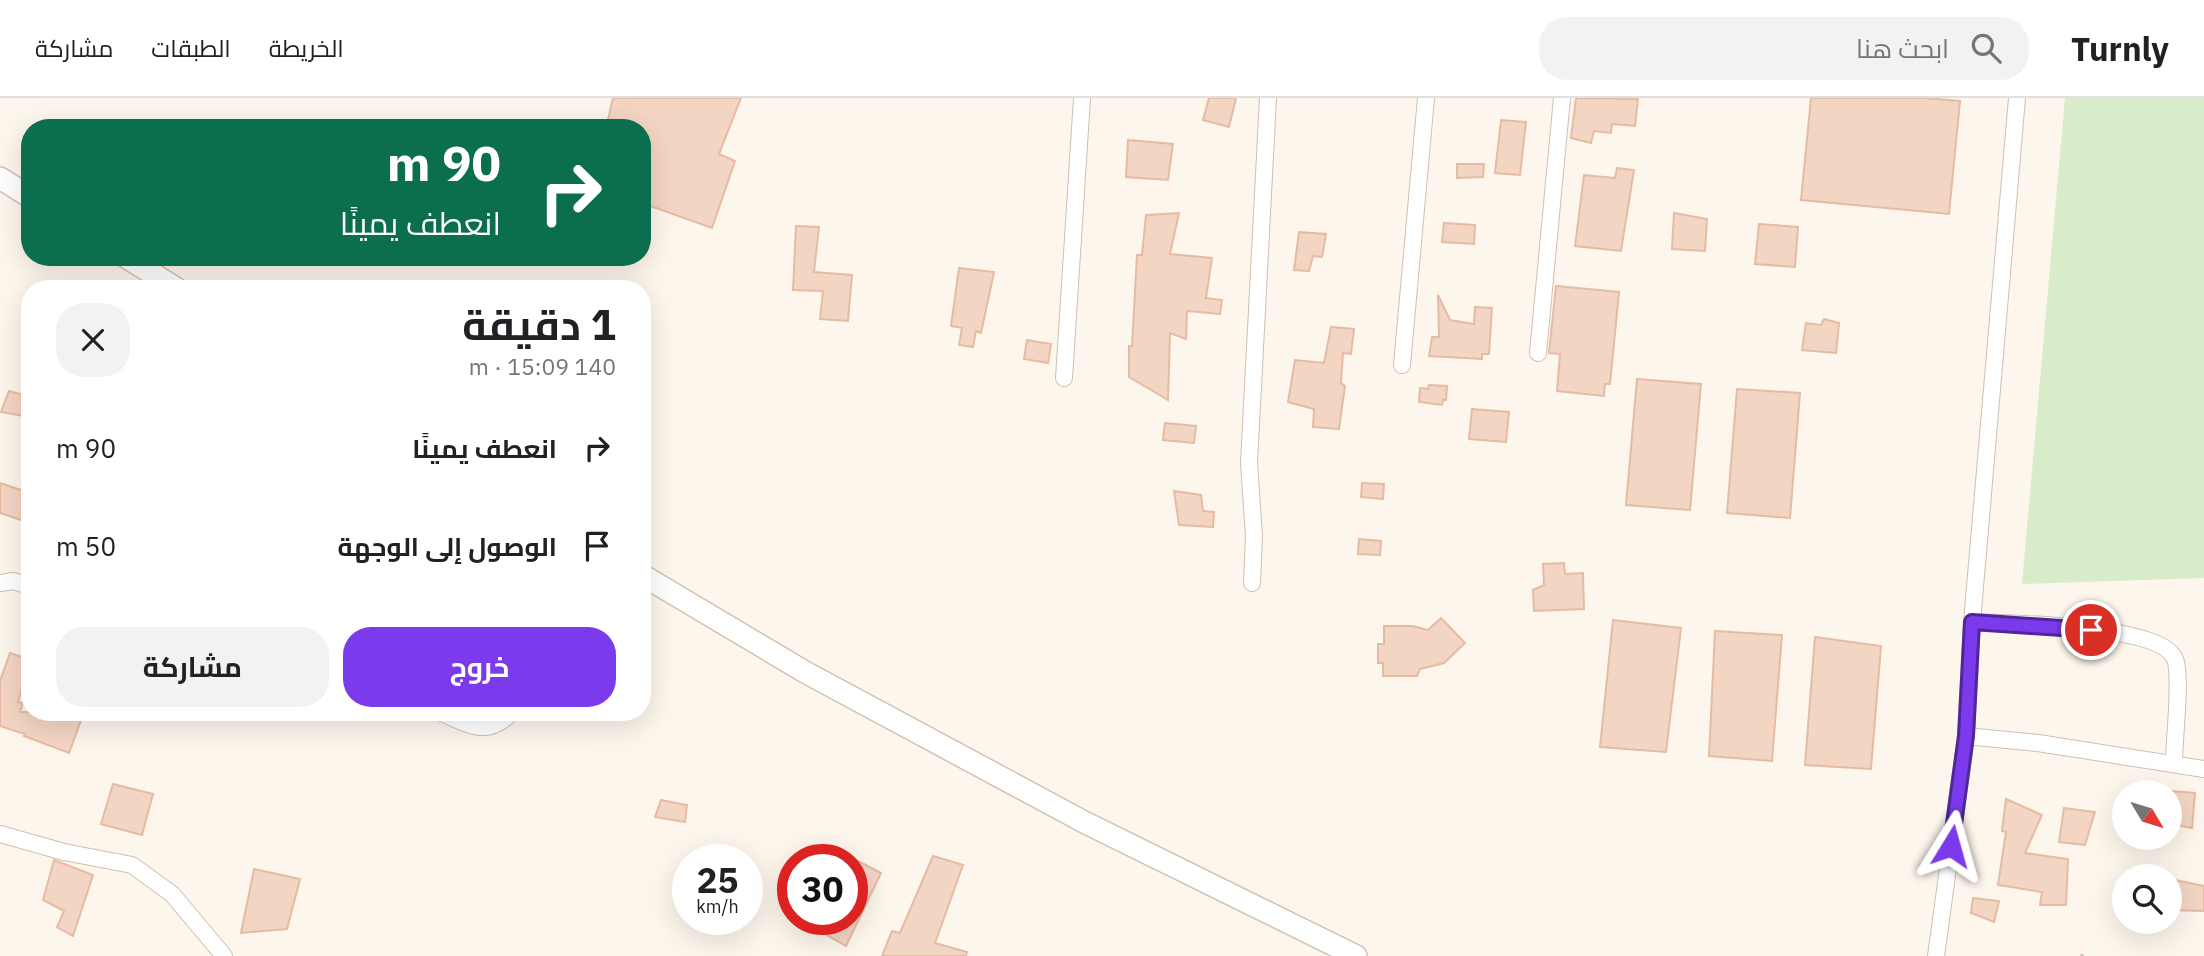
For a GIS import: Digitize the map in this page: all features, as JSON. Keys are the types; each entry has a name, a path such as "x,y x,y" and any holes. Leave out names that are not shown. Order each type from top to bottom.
{"street":[{"path":"1064,378 1082,98"},
{"path":"1251,583 1254,537 1249,463 1268,98"},
{"path":"1402,365 1426,98"},
{"path":"1538,353 1562,98"},
{"path":"1936,956 1966,736 1972,622 2017,98"},
{"path":"0,178 21,191"},
{"path":"141,266 163,280"},
{"path":"651,580 805,672 1084,822 1356,956"},
{"path":"0,583 13,581 21,583"},
{"path":"1972,622 2115,631 2165,646 2176,660 2174,764"},
{"path":"462,721 482,729 498,726 503,721"},
{"path":"1966,736 2038,743 2204,769"},
{"path":"0,834 64,852 132,865 172,894 224,956"}],"green space":[{"path":"2065,98 2204,98 2204,578 2022,584"}],"building":[{"path":"613,98 741,98 719,154 735,161 712,228 651,206 651,119 608,119"},
{"path":"1209,98 1236,98 1229,127 1203,120"},
{"path":"1576,98 1638,99 1635,126 1612,124 1611,133 1594,131 1591,143 1571,138"},
{"path":"1811,98 1925,98 1960,101 1949,214 1801,200"},
{"path":"1501,120 1526,122 1520,175 1495,173"},
{"path":"1128,140 1173,144 1168,180 1126,177"},
{"path":"1457,164 1484,164 1483,177 1457,178"},
{"path":"1617,168 1634,170 1621,251 1575,246 1584,175 1615,178"},
{"path":"1179,213 1170,254 1212,258 1206,298 1222,300 1220,314 1187,311 1186,339 1170,333 1168,400 1129,377 1129,346 1132,346 1137,255 1142,255 1146,215"},
{"path":"1674,213 1707,219 1705,251 1672,249"},
{"path":"1444,223 1475,225 1474,244 1442,242"},
{"path":"1759,224 1798,227 1795,267 1755,264"},
{"path":"796,226 819,227 814,272 852,275 848,321 820,319 823,291 793,290"},
{"path":"1299,232 1326,234 1322,257 1313,256 1309,271 1294,270"},
{"path":"959,268 994,272 981,333 976,331 973,347 959,345 962,328 951,326"},
{"path":"1556,286 1619,292 1610,384 1605,384 1604,396 1557,391 1560,354 1549,353"},
{"path":"1438,295 1450,320 1474,324 1475,307 1492,308 1489,354 1482,354 1482,359 1429,356 1432,337 1439,337"},
{"path":"1824,319 1839,323 1836,353 1802,350 1806,323 1821,325"},
{"path":"1331,327 1354,329 1351,354 1343,353 1341,383 1345,386 1339,429 1313,427 1314,409 1288,402 1295,360 1324,363"},
{"path":"1027,340 1051,344 1048,363 1024,359"},
{"path":"1637,379 1701,384 1690,510 1626,505"},
{"path":"1429,385 1447,386 1446,400 1443,400 1442,405 1419,402 1420,388 1428,389"},
{"path":"1737,389 1800,393 1790,518 1727,513"},
{"path":"9,391 21,394 21,415 1,412"},
{"path":"1472,409 1509,412 1506,442 1469,439"},
{"path":"1165,423 1196,426 1194,443 1163,440"},
{"path":"0,483 21,490 21,520 0,513"},
{"path":"1362,483 1384,484 1383,499 1361,497"},
{"path":"1174,491 1201,495 1203,511 1214,512 1213,527 1179,525"},
{"path":"1359,539 1381,541 1380,555 1358,554"},
{"path":"1564,563 1565,574 1583,573 1584,609 1534,611 1533,590 1544,585 1543,564"},
{"path":"1441,618 1465,643 1444,663 1420,669 1417,676 1383,676 1383,663 1378,663 1378,644 1384,644 1384,626 1413,626 1428,630"},
{"path":"1613,620 1681,628 1666,752 1600,747"},
{"path":"1715,631 1782,635 1772,761 1709,756"},
{"path":"1815,637 1881,646 1871,769 1805,765"},
{"path":"10,653 21,657 21,692 18,702 21,703 21,721 81,721 69,753 0,726 0,681"},
{"path":"113,784 153,794 142,835 101,824"},
{"path":"2182,792 2195,793 2192,828 2182,826"},
{"path":"2006,799 2042,815 2025,853 2068,859 2066,905 2040,905 2042,892 1998,885 2006,832 2002,831"},
{"path":"661,800 687,805 685,822 655,817"},
{"path":"2064,808 2095,812 2085,845 2059,842"},
{"path":"933,856 963,865 935,943 967,952 966,956 882,956 892,931 900,933"},
{"path":"54,860 93,875 73,936 57,927 64,911 43,900"},
{"path":"868,866 881,873 868,900"},
{"path":"254,869 300,879 287,929 241,933"},
{"path":"2182,881 2204,886 2204,911 2182,910"},
{"path":"1973,898 1999,901 1994,922 1971,913"},
{"path":"827,935 851,935 846,946"}],"route":[{"path":"1951,846 1966,736 1972,622 2091,630"}]}
